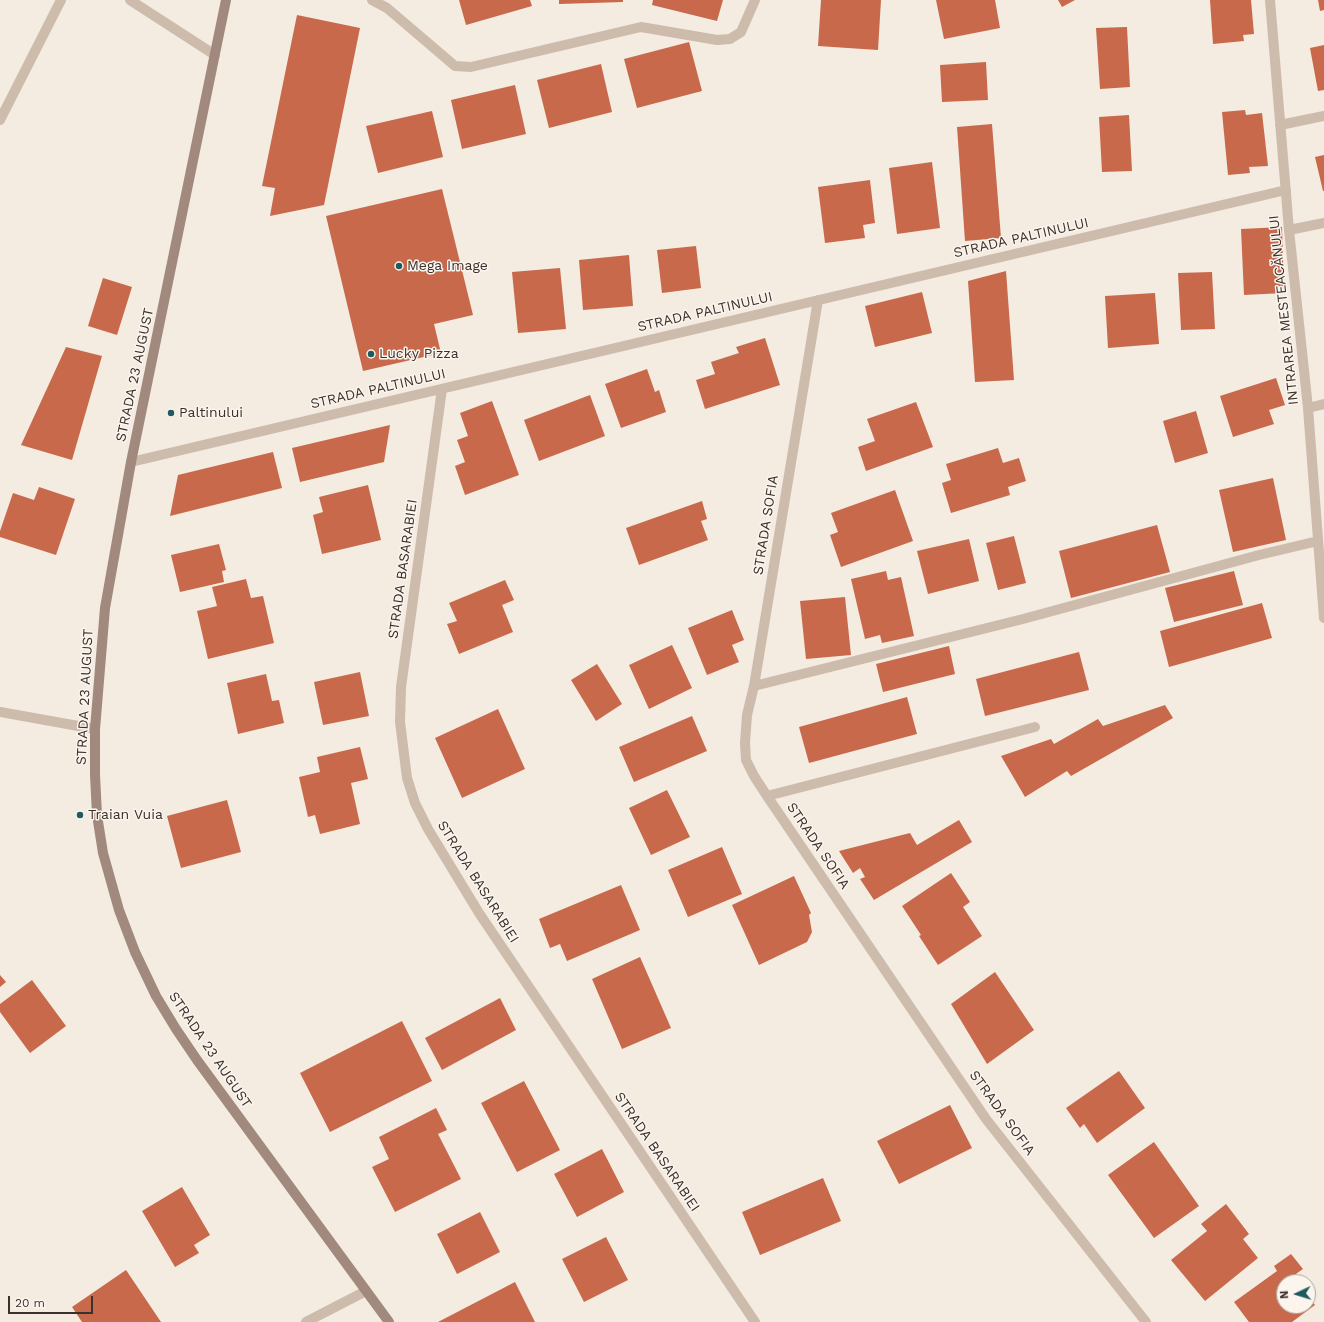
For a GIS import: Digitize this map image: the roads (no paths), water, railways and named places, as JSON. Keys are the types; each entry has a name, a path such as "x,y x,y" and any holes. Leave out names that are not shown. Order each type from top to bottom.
{"main road":[{"name":"STRADA 23 AUGUST","path":"226,0 131,462 118,528 105,608 95,729 97,815 103,853 119,910 135,952 156,996 176,1029 389,1322"}],"street":[{"path":"0,120 61,0"},
{"path":"130,0 215,55"},
{"path":"372,0 387,8 455,66 471,67 640,27 717,40 730,39 741,32 755,0"},
{"name":"INTRAREA MESTEACĂNULUI","path":"1270,0 1289,230 1308,408 1322,575 1324,618"},
{"path":"1280,126 1324,116"},
{"name":"STRADA PALTINULUI","path":"131,462 1286,190"},
{"path":"1289,230 1324,223"},
{"name":"STRADA SOFIA","path":"818,300 754,686 747,715 745,743 746,760 767,796 986,1119 1146,1322"},
{"name":"STRADA BASARABIEI","path":"442,389 401,687 400,722 407,778 415,803 428,830 479,913 755,1322"},
{"path":"1308,408 1324,404"},
{"path":"754,686 1023,619 1259,555 1318,541"},
{"path":"0,712 95,729"},
{"path":"767,796 1035,727"},
{"path":"306,1322 366,1291"}],"place":[{"name":"Mega Image","path":"399,266"},
{"name":"Lucky Pizza","path":"371,354"},
{"name":"Paltinului","path":"171,413"},
{"name":"Traian Vuia","path":"80,815"}]}
